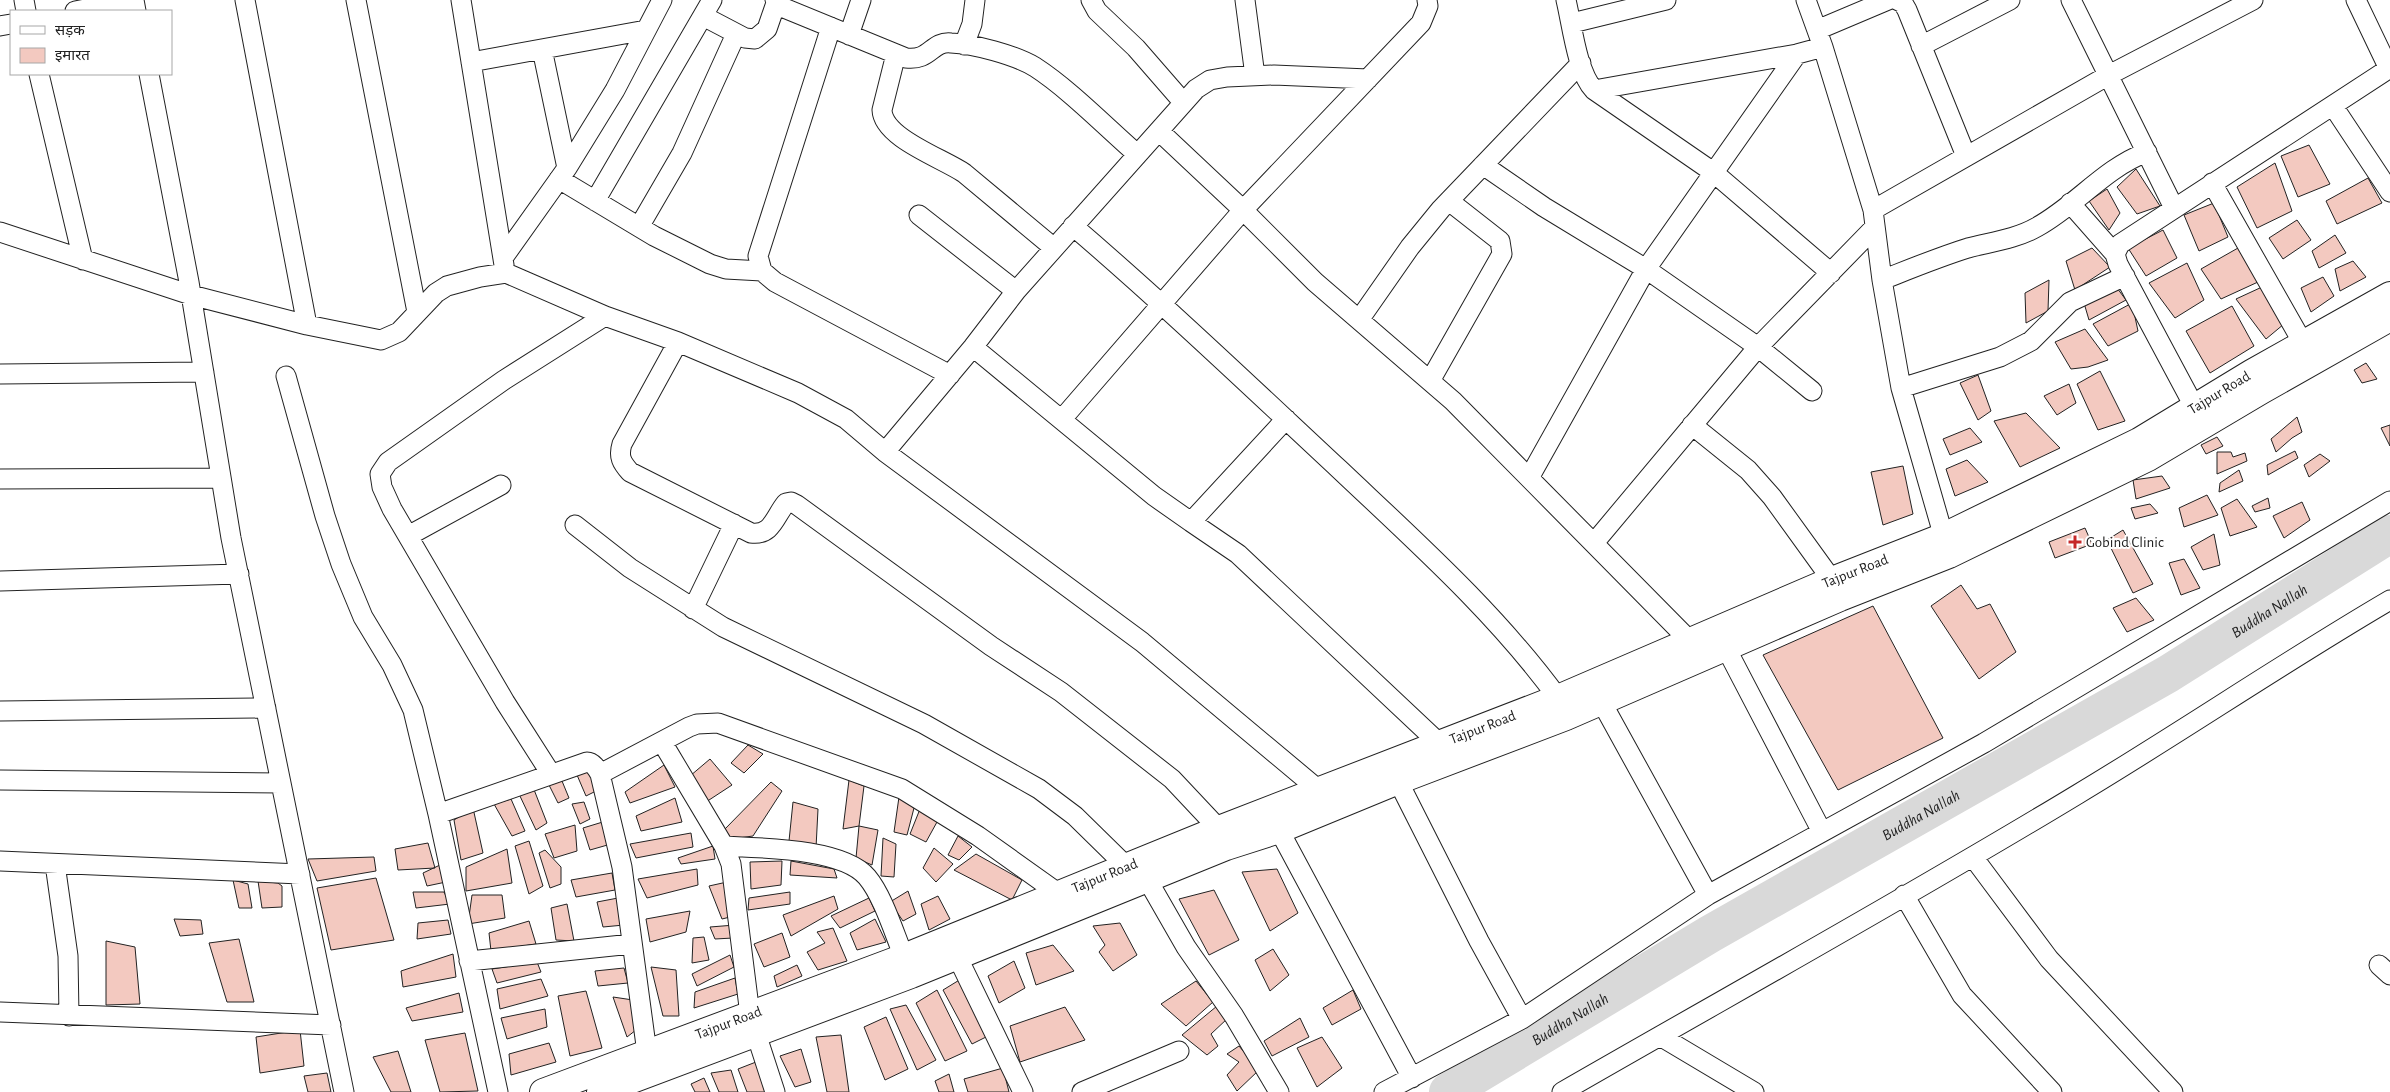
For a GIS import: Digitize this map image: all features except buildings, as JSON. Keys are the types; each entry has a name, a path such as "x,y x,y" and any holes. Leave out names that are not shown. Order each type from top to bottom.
{"main road":[{"name":"Tajpur Road","path":"543,1092 648,1053 754,1024 957,956 1137,873 1219,829 1558,698 1832,580 1946,546 2195,408 2251,373 2304,345 2390,295"},
{"name":"Tajpur Road","path":"600,1092 904,957 1058,893 1137,873 1279,830 1601,701 1726,648 1840,598 1946,546 2148,458 2390,318"}],"street":[{"path":"80,10 134,0 136,10"},
{"path":"245,0 307,325"},
{"path":"356,0 417,312"},
{"path":"461,0 504,266"},
{"path":"0,232 191,295 307,325 381,340 399,332 436,293 447,286 480,277 504,266 615,90 662,0"},
{"path":"595,201 712,0"},
{"path":"849,35 861,0"},
{"path":"964,45 972,24 975,0"},
{"path":"1091,0 1097,12 1136,48 1183,102"},
{"path":"1245,0 1255,76"},
{"path":"1062,419 1243,210 1421,23 1428,6 1427,0"},
{"path":"1566,0 1581,63 1588,83 1594,90 1713,172 1832,273"},
{"path":"1572,23 1664,0"},
{"path":"1806,0 1820,38 1874,219 1882,280 1902,388 1946,546"},
{"path":"1529,478 1646,269 1797,54 1820,38 1888,0"},
{"path":"1897,0 1903,3 1966,156"},
{"path":"1921,46 2010,0"},
{"path":"2071,0 2174,208"},
{"path":"1594,543 1758,347 1832,273 1874,219 1966,156 2107,76 2253,0"},
{"path":"2115,254 2120,244 2131,235 2390,69 2356,0"},
{"path":"703,16 736,34 750,39 762,35 767,29 775,2 849,35 896,54 915,59 929,54 939,44 964,45 1012,57 1034,67 1137,154"},
{"path":"762,272 758,256 762,239 787,172 831,27"},
{"path":"470,62 646,30"},
{"path":"639,227 682,153 736,34"},
{"path":"542,49 562,174 595,201 639,227 710,264 726,269 762,272 775,282 950,375"},
{"path":"896,54 882,110 882,115 889,128 910,143 964,173 1054,248"},
{"path":"1594,90 1797,54"},
{"path":"1359,320 1410,247 1449,201 1581,63"},
{"path":"39,75 83,260"},
{"path":"149,75 191,295 239,574 344,1092"},
{"path":"886,452 973,347 1016,291 1196,89 1210,80 1255,76 1368,79"},
{"path":"2333,106 2390,192"},
{"path":"1158,131 1243,210 1315,282 1430,381 1690,641"},
{"path":"1882,280 1966,249 2024,233 2052,218 2117,166 2147,152"},
{"path":"1483,165 1544,207 1646,269 1758,347 1812,391"},
{"path":"2212,183 2304,345"},
{"path":"1430,381 1502,254 1500,241 1449,201"},
{"path":"2070,203 2115,254 2195,408"},
{"path":"919,215 1016,291"},
{"path":"1073,226 1163,303 1398,523 1496,623 1534,665 1558,698"},
{"path":"504,266 605,316 678,342 826,406 861,430 886,452 1142,642 1320,791"},
{"path":"1902,388 2000,356 2031,340 2070,302 2125,276"},
{"path":"551,774 505,702 408,536 382,487 380,479 382,469 504,380 605,316"},
{"path":"678,342 634,419 620,452 620,460 630,472 751,533 764,533 774,522 786,503 792,502 797,504 991,646 1061,692 1172,779 1219,829"},
{"path":"973,347 1154,496 1238,554 1440,745"},
{"path":"0,374 204,372"},
{"path":"286,376 325,516 341,564 363,616 392,665 412,710 438,814 498,1092"},
{"path":"1190,522 1286,419"},
{"path":"1692,425 1748,470 1772,497 1832,580"},
{"path":"0,479 221,478"},
{"path":"408,536 501,485"},
{"path":"1384,1092 1522,1019 1708,895 1984,743 2390,500"},
{"path":"693,608 734,524"},
{"path":"575,525 630,568 753,643 854,689 995,762 1039,789 1075,816 1137,873 1234,1016 1279,1092"},
{"path":"0,580 239,574"},
{"path":"1562,1092 1973,857 2080,793 2313,645 2390,600"},
{"path":"1726,648 1822,832"},
{"path":"1601,701 1708,895"},
{"path":"0,711 266,708"},
{"path":"600,774 697,724 718,723 902,788 978,836 1058,893"},
{"path":"662,742 724,846 735,878 754,1024 775,1092"},
{"path":"438,814 589,762 600,774 622,867 648,1053"},
{"path":"0,780 281,783"},
{"path":"1398,781 1479,941 1522,1019"},
{"path":"1279,830 1412,1078"},
{"path":"724,846 817,853 851,865 866,875 875,888 904,957"},
{"path":"1973,857 2049,959 2173,1092"},
{"path":"0,861 300,874"},
{"path":"55,864 68,956 69,1016"},
{"path":"1904,895 1962,995 2052,1092"},
{"path":"469,961 632,944"},
{"path":"957,956 1023,1092"},
{"path":"0,1012 331,1025"},
{"path":"1660,1036 1754,1092"},
{"path":"1082,1092 1180,1051"}],"waterway":[{"name":"Buddha Nallah","path":"1448,1092 1710,934 2168,674 2390,534"}],"place":[{"name":"Gobind Clinic","path":"2075,542"}]}
